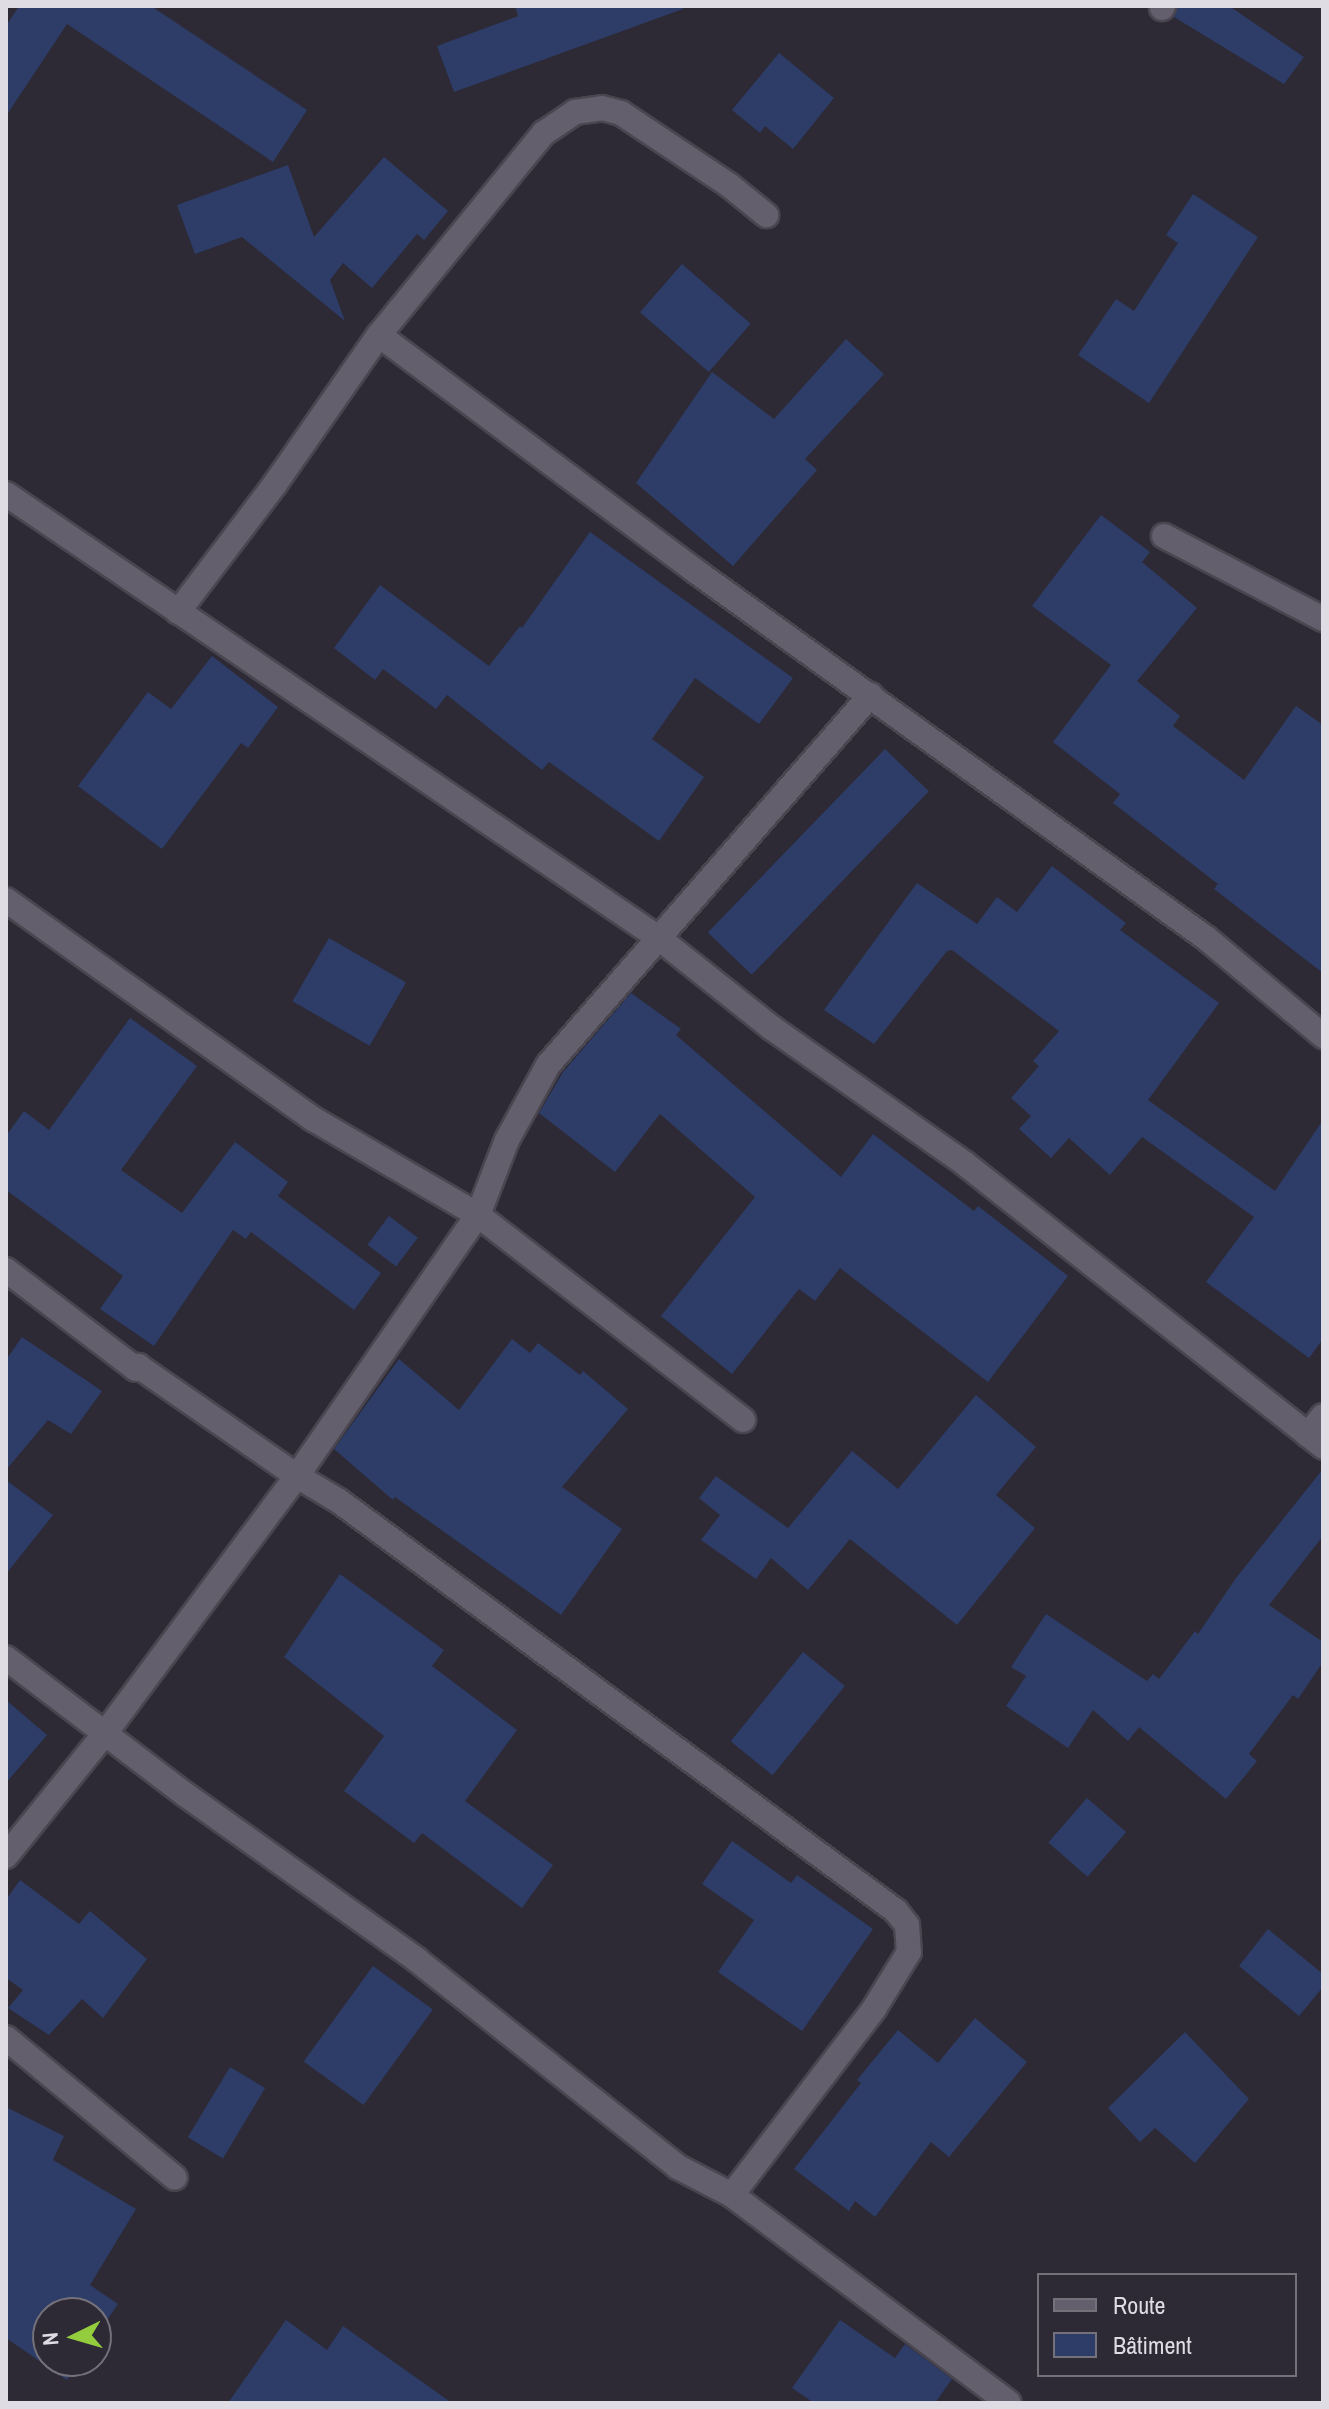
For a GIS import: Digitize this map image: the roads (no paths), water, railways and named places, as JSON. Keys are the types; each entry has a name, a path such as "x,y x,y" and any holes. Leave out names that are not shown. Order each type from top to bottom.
{"street":[{"path":"178,612 275,484 379,335 544,133 575,112 602,108 621,113 729,185 766,215"},
{"path":"379,335 694,570 1206,938 1323,1036"},
{"path":"6,494 660,939 772,1028 964,1163 1318,1433"},
{"path":"1164,536 1323,619"},
{"path":"6,1856 106,1732 297,1476 478,1215 507,1140 548,1065 871,695"},
{"path":"6,900 313,1119 478,1215 743,1420"},
{"path":"6,1270 136,1369 138,1366 297,1476 339,1501 759,1807 896,1911 907,1925 909,1952 874,2009 732,2195"},
{"path":"6,1658 186,1795 417,1960 678,2167 732,2195 1009,2403"},
{"path":"6,2038 175,2178"}]}
